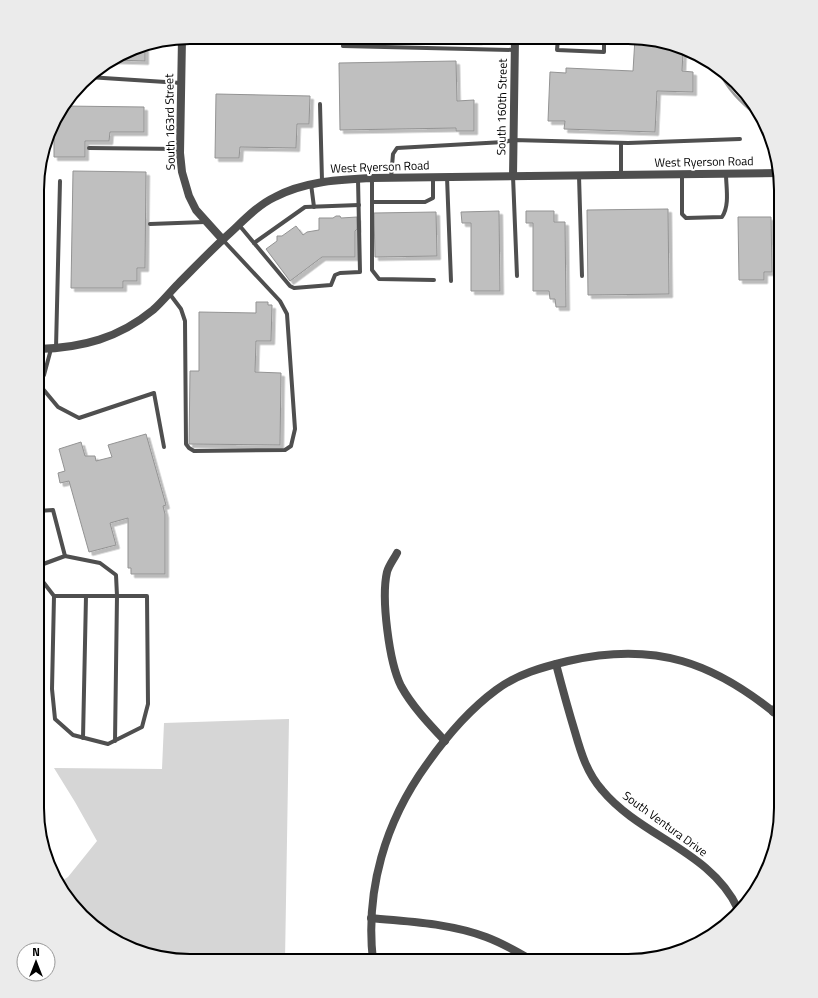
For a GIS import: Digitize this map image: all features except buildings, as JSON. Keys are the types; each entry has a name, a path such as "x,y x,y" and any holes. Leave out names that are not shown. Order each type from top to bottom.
{"street":[{"name":"South 163rd Street","path":"182,44 180,149 182,172 187,191 196,210 223,240"},
{"name":"South 160th Street","path":"513,176 515,44"},
{"name":"West Ryerson Road","path":"44,349 72,347 93,342 115,334 153,310 254,211 275,196 311,183 358,178 773,173"},
{"path":"397,553 387,571 385,589 388,632 392,660 398,679 409,699 445,741"},
{"path":"373,954 371,918 374,884 397,813 416,780 445,741 473,710 496,690 517,678 556,664 582,658 624,653 651,655 695,665 724,678 739,686 773,712"},
{"name":"South Ventura Drive","path":"556,664 583,757 590,774 600,788 623,811 707,869 723,886 736,906"},
{"path":"371,918 442,926 470,932 495,940 520,954"}],"lane":[{"path":"343,44 343,46 515,50"},
{"path":"558,44 557,50 604,52 604,44"},
{"path":"97,78 180,83"},
{"path":"320,104 322,181"},
{"path":"391,178 393,154 397,148 513,140 621,143 740,140"},
{"path":"621,143 622,175"},
{"path":"89,148 180,149"},
{"path":"682,174 682,214 686,218 722,217 726,212 726,173"},
{"path":"579,175 582,276"},
{"path":"513,176 517,276"},
{"path":"372,202 426,202 433,198 433,177"},
{"path":"447,177 451,281"},
{"path":"239,225 290,286 294,288 331,285 335,275 340,273 360,272 358,178"},
{"path":"372,178 372,270 379,280 434,280"},
{"path":"44,375 54,349 60,182"},
{"path":"311,183 314,207"},
{"path":"254,243 305,207 359,205"},
{"path":"150,224 206,222"},
{"path":"169,293 181,309 185,321 186,444 189,448 194,451 285,450 291,446 295,429 287,314 280,301 223,240"},
{"path":"44,390 58,407 78,418 154,393 164,447"},
{"path":"44,511 52,510 65,556"},
{"path":"44,564 65,556 100,563 116,575 115,740"},
{"path":"44,582 54,596 52,689 55,719 73,735 108,744 142,727 148,704 147,596 54,596"},
{"path":"83,738 86,596"}],"shaded area":[{"path":"289,719 285,954 180,954 152,949 134,943 101,924 94,918 74,897 63,880 68,877 97,841 54,768 162,769 164,723"}],"waterway":[{"path":"723,80 749,110"}]}
